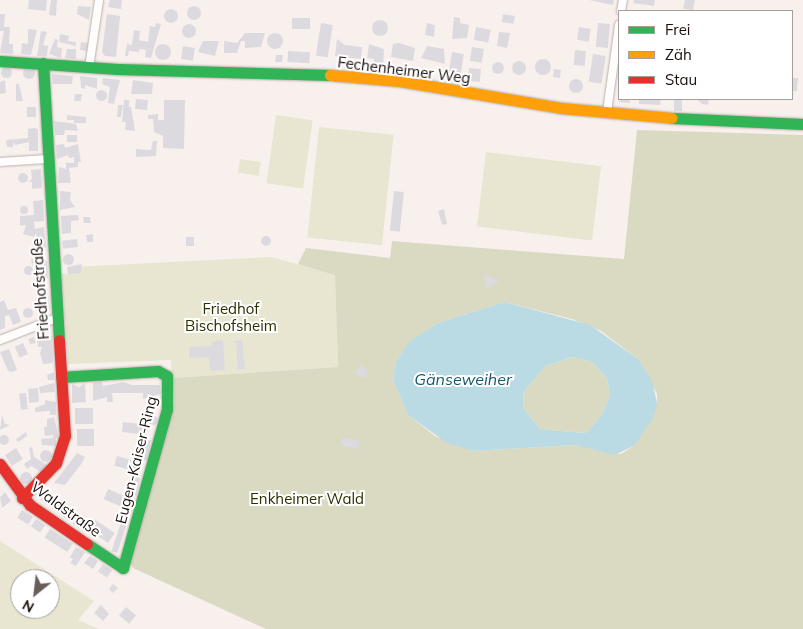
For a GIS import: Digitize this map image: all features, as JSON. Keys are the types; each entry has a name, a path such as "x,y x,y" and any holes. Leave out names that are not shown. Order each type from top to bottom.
{"street":[{"path":"89,68 99,0"},
{"path":"607,112 618,32"},
{"name":"Fechenheimer Weg","path":"0,61 89,68 313,74 380,79 536,105 690,120 803,124"},
{"name":"Friedhofstraße","path":"22,498 48,474 61,452 65,432 47,158 43,63"},
{"path":"0,162 47,158"},
{"path":"0,340 57,318"},
{"name":"Eugen-Kaiser-Ring","path":"61,377 158,371 167,376 167,409 123,568"},
{"name":"Waldstraße","path":"0,464 22,498 123,568"}],"green space":[{"path":"276,115 313,120 303,188 266,183"},
{"path":"319,127 394,135 382,245 307,237"},
{"name":"Enkheimer Wald","path":"637,130 803,135 803,629 266,629 133,568 129,561 174,403 172,378 338,367 335,275 298,264 306,248 390,258 392,241 624,259","holes":["504,302 572,319 601,331 638,359 657,394 657,403 634,446 621,454 576,445 473,451 435,436 408,415 393,380 396,362 409,343 438,323"]},
{"path":"486,152 601,166 592,241 477,226"},
{"path":"240,159 261,162 259,176 238,173"},
{"name":"Friedhof Bischofsheim","path":"271,257 335,274 338,367 172,378 171,360 68,364 62,274 72,273 72,267"},
{"path":"573,357 592,362 607,378 610,395 602,415 586,433 540,429 524,409 523,393 545,366"},
{"path":"0,541 44,569 10,569 10,619 60,619 60,579 94,601 78,620 99,629 0,629"}],"water":[{"name":"Gänseweiher","path":"504,302 590,325 638,359 652,381 657,403 653,418 634,446 614,455 576,445 473,451 447,443 408,415 393,380 396,362 409,342 438,323","holes":["573,357 592,362 607,378 610,395 602,415 586,433 540,429 524,409 523,393 545,366"]}],"building":[{"path":"29,0 47,0 46,11 28,9"},
{"path":"51,0 57,0 56,16 49,15"},
{"path":"110,0 122,0 121,9 108,7"},
{"path":"589,0 614,0 613,5"},
{"path":"634,0 655,0 654,6 633,3"},
{"path":"685,0 695,0 693,10 683,9"},
{"path":"78,6 91,7 89,20 77,14"},
{"path":"194,6 199,8 201,13 199,18 194,20 189,18 187,13 189,8"},
{"path":"168,9 174,9 178,16 174,23 168,23 164,19 164,13"},
{"path":"0,14 5,14 4,27 10,27 9,44 13,44 13,54 0,53 4,31 0,31"},
{"path":"107,14 120,16 116,57 105,56 102,52"},
{"path":"503,14 515,16 514,24 502,22"},
{"path":"454,17 460,18 460,23 469,25 467,38 452,39"},
{"path":"292,18 310,18 310,29 292,29"},
{"path":"380,20 388,28 380,36 372,28"},
{"path":"156,23 161,24 151,58 145,57 146,50 139,49 139,52 129,51 128,56 125,56 127,44 132,45 134,30 140,31 139,40 148,42 150,26 155,27"},
{"path":"321,23 333,25 328,57 316,56"},
{"path":"427,23 435,25 434,37 425,35"},
{"path":"598,23 610,24 608,48 596,47"},
{"path":"186,24 192,24 196,31 192,38 186,38 182,34 182,28"},
{"path":"476,27 491,30 488,43 474,40"},
{"path":"579,27 591,29 589,42 577,40"},
{"path":"28,29 37,30 31,55 21,54 22,43 28,44"},
{"path":"41,31 47,32 43,45 48,46 47,56 37,56"},
{"path":"499,32 510,33 507,48 497,46"},
{"path":"245,33 265,33 261,47 245,48 245,41 241,41 237,53 224,53 224,41 237,43"},
{"path":"275,33 281,35 283,41 281,47 275,49 269,47 267,41 269,35"},
{"path":"60,34 69,36 68,41 76,42 76,46 59,42"},
{"path":"55,39 58,40 57,47 62,48 61,58 49,54"},
{"path":"337,39 345,45 362,47 361,59 335,56"},
{"path":"203,41 219,41 215,56 198,52"},
{"path":"81,42 88,43 87,51 80,50"},
{"path":"399,43 415,48 413,61 391,57 393,44"},
{"path":"163,44 169,46 171,52 169,58 163,60 157,58 155,52 157,46"},
{"path":"369,44 384,49 383,68 373,67 374,59 367,58"},
{"path":"183,46 195,48 193,61 181,59"},
{"path":"427,46 444,49 445,64 421,58"},
{"path":"472,47 484,49 482,63 470,61"},
{"path":"67,49 76,49 76,59 65,58"},
{"path":"575,50 586,51 585,66 574,65"},
{"path":"288,51 310,52 309,63 287,62"},
{"path":"452,52 464,54 461,74 449,72"},
{"path":"593,54 606,56 601,84 589,82"},
{"path":"276,55 283,55 282,62 275,62"},
{"path":"543,59 551,67 543,75 535,67"},
{"path":"519,61 524,63 526,68 524,73 519,75 514,73 512,68 514,63"},
{"path":"496,62 500,62 504,68 500,74 496,74 492,70 492,66"},
{"path":"4,67 8,67 11,72 10,76 4,77 1,74 1,70"},
{"path":"31,67 34,68 34,78 27,79 24,78 23,71 24,68"},
{"path":"469,68 481,69 480,82 468,81"},
{"path":"554,69 561,70 560,78 553,77"},
{"path":"52,74 73,76 72,84 53,84"},
{"path":"80,76 97,78 97,89 85,85 85,89 81,88"},
{"path":"103,78 120,80 114,104 108,103 110,87 102,84"},
{"path":"793,78 798,78 797,91 793,91"},
{"path":"573,79 579,79 583,86 579,93 573,93 569,89 569,83"},
{"path":"5,80 6,93 0,94 0,82"},
{"path":"133,80 153,83 152,94 131,94"},
{"path":"16,84 19,84 23,101 16,101"},
{"path":"99,90 103,90 106,95 105,99 99,100 96,97 96,93"},
{"path":"75,94 82,94 81,101 74,101"},
{"path":"136,99 148,100 147,110 135,109"},
{"path":"124,100 129,100 135,131 125,130 126,122 122,122"},
{"path":"164,100 185,100 184,149 163,148 163,136 154,132 153,119 148,119 148,115 158,114 158,120 164,120"},
{"path":"620,100 630,100 630,103 619,102"},
{"path":"639,100 661,100 660,105 639,104"},
{"path":"674,100 682,100 682,111 674,111"},
{"path":"698,100 709,100 708,105 702,104"},
{"path":"118,105 123,105 121,117 117,117"},
{"path":"27,107 36,107 36,117 27,117"},
{"path":"67,115 86,117 86,123 74,123 74,120 67,120"},
{"path":"54,121 76,124 78,131 65,130 64,135 55,135"},
{"path":"28,129 38,129 38,151 29,151 29,142 15,145 13,142 13,147 7,147 6,140 28,138"},
{"path":"67,135 77,135 77,142 67,142"},
{"path":"153,141 157,141 156,156 136,157 136,149 151,150"},
{"path":"64,144 65,148 78,144 81,162 78,162 78,167 69,168 71,183 58,183 59,167 66,169 66,163 74,163 74,157 69,158 68,155 57,159 56,145"},
{"path":"41,169 42,188 32,189 32,182 28,182 32,179 31,170"},
{"path":"23,173 28,178 23,183 18,178"},
{"path":"60,191 71,192 70,200 75,207 60,210"},
{"path":"394,191 404,192 400,232 390,231"},
{"path":"43,200 44,221 34,222 35,229 44,227 46,248 37,250 36,233 34,237 23,234 26,225 20,226 20,216 34,215 33,201"},
{"path":"24,206 28,210 24,214 20,210"},
{"path":"444,209 447,224 442,225 438,211"},
{"path":"78,215 79,220 71,221 71,233 62,234 61,216"},
{"path":"83,217 90,217 91,223 84,223"},
{"path":"93,234 93,242 87,242 86,235"},
{"path":"264,236 268,236 271,241 270,245 264,246 261,243 261,239"},
{"path":"186,237 194,237 194,246 186,246"},
{"path":"77,239 78,247 63,249 62,241"},
{"path":"66,254 70,254 73,259 72,263 66,264 63,261 63,257"},
{"path":"42,258 47,261 48,278 35,281 34,274 39,274 38,264 32,265 31,259"},
{"path":"82,264 81,273 68,274 67,267"},
{"path":"28,265 33,270 28,275 23,270"},
{"path":"484,273 499,281 486,289"},
{"path":"47,288 50,309 42,311 40,289"},
{"path":"4,300 8,310 16,308 21,322 13,325 9,315 5,316 5,328 0,330 0,302"},
{"path":"26,308 30,308 33,313 32,317 26,318 23,315 23,311"},
{"path":"52,336 53,363 43,364 40,353 42,347 38,347 37,338"},
{"path":"34,337 36,343 30,345 28,339"},
{"path":"223,340 225,370 210,371 209,357 189,358 189,347 213,346 212,341"},
{"path":"242,340 245,369 238,369 236,343 233,341"},
{"path":"23,343 28,354 20,358 15,347"},
{"path":"9,349 17,370 12,372 8,371 0,352"},
{"path":"360,365 369,370 364,379 355,374"},
{"path":"54,372 54,380 48,380 47,375"},
{"path":"93,382 102,382 103,386 124,382 132,385 160,385 161,394 143,399 143,393 112,393 113,402 107,402 107,397 93,401"},
{"path":"54,383 55,392 40,393 39,387"},
{"path":"85,383 86,402 72,403 72,384 79,387"},
{"path":"38,388 39,402 29,403 28,389"},
{"path":"26,393 28,409 21,410 19,394"},
{"path":"45,400 56,402 56,415 50,415 50,411 35,412 35,408 45,404"},
{"path":"151,402 158,402 158,408 152,409"},
{"path":"75,408 93,408 93,424 75,424"},
{"path":"2,415 5,424 10,425 0,430"},
{"path":"153,415 158,420 153,425 148,420"},
{"path":"54,417 59,438 56,438 56,446 42,445 41,439 53,438 53,435 45,436 44,427 47,427 47,419"},
{"path":"123,422 148,425 147,435 122,432"},
{"path":"77,429 94,429 94,446 77,446"},
{"path":"26,432 27,436 18,442 16,439"},
{"path":"2,435 6,435 9,440 8,444 2,445 -1,442 -1,438"},
{"path":"342,438 360,441 359,449 341,446"},
{"path":"145,439 151,440 148,461 142,460"},
{"path":"32,447 34,457 47,465 44,474 31,466 27,469 24,464 31,459 29,448"},
{"path":"16,448 23,459 12,466 5,455"},
{"path":"46,450 52,456 46,462 40,456"},
{"path":"77,453 85,457 82,463 65,485 54,483"},
{"path":"117,456 141,463 138,473 114,466"},
{"path":"26,472 32,478 26,484 20,478"},
{"path":"135,477 140,478 136,496 132,495"},
{"path":"108,489 131,499 127,509 104,499"},
{"path":"45,490 81,517 79,520 86,525 83,531 37,497"},
{"path":"5,492 11,501 2,508 0,497"},
{"path":"22,510 33,517 28,525 17,518"},
{"path":"123,516 129,518 117,553 112,551"},
{"path":"36,519 45,525 40,533 31,526"},
{"path":"94,519 115,533 108,543 87,529"},
{"path":"50,529 73,544 67,552 45,537"},
{"path":"76,547 85,552 76,566 70,563 73,559 70,557"},
{"path":"90,556 98,561 93,569 84,563"},
{"path":"103,564 112,570 107,578 98,571"},
{"path":"113,584 118,588 113,593 109,589"},
{"path":"101,605 109,614 103,621 94,613"},
{"path":"126,607 136,615 129,624 119,616"}],"traffic: fast":[{"path":"0,61 118,69 330,75"},
{"path":"43,63 59,340"},
{"path":"672,118 803,124"},
{"path":"61,377 158,371 167,376 167,409 123,568 87,544"}],"traffic: slow":[{"path":"330,75 400,81 561,108 672,118"}],"traffic: jam":[{"path":"22,498 56,463 65,436 59,340"},
{"path":"0,464 30,505 87,544"}]}
